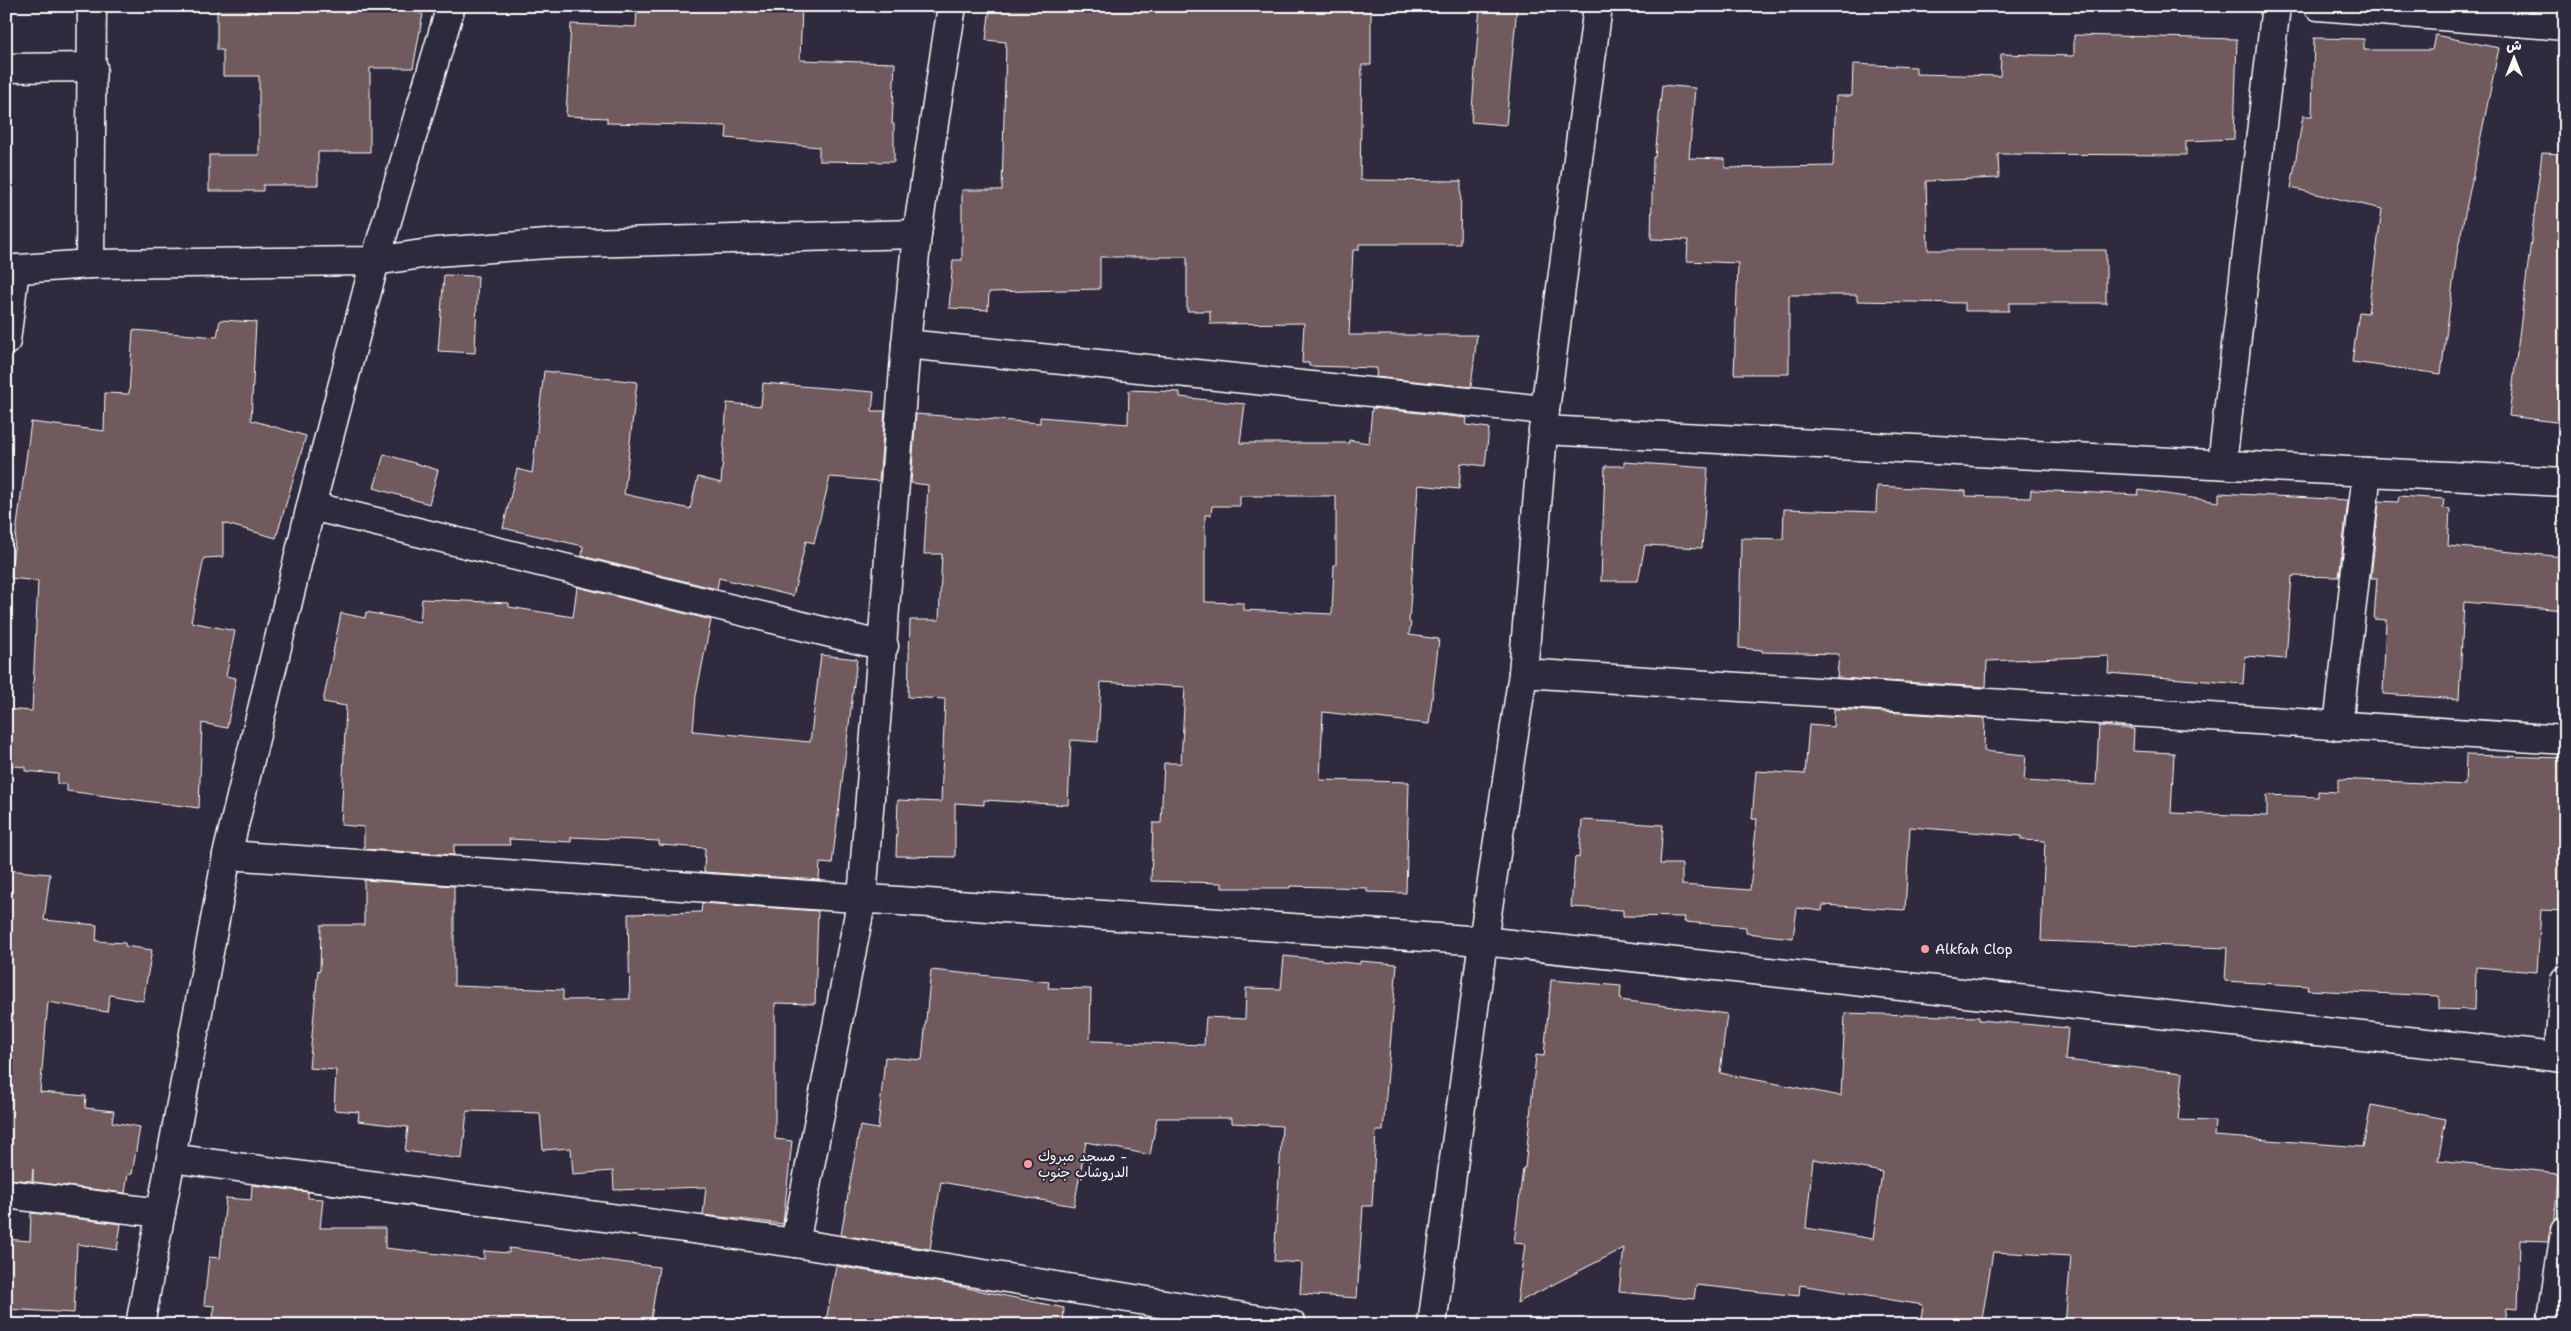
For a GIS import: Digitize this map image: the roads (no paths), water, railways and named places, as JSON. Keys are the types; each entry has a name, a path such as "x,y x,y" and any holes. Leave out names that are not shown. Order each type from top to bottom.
{"street":[{"path":"90,264 92,6"},
{"path":"140,1325 227,855 310,506 375,261 451,6"},
{"path":"795,1243 862,898 884,646 906,344 917,234 952,6"},
{"path":"1432,1325 1483,940 1523,673 1544,420 1598,6"},
{"path":"2222,464 2276,6"},
{"path":"2318,6 2448,12 2565,26"},
{"path":"6,68 92,67"},
{"path":"6,341 11,269 90,264 375,261 436,252 548,244 917,234"},
{"path":"906,344 1544,420 2222,464 2565,482"},
{"path":"2338,726 2367,472"},
{"path":"310,506 884,646"},
{"path":"1523,673 2565,740"},
{"path":"227,855 1483,940 2561,1058 2565,980"},
{"path":"171,1158 795,1243 1292,1325"},
{"path":"6,1194 162,1214"},
{"path":"2551,1325 2565,1231"}],"place":[{"name":"Alkfah Clop","path":"1925,949"},
{"name":"مسجد مبروك - الدروشاب جنوب","path":"1028,1164"}]}
